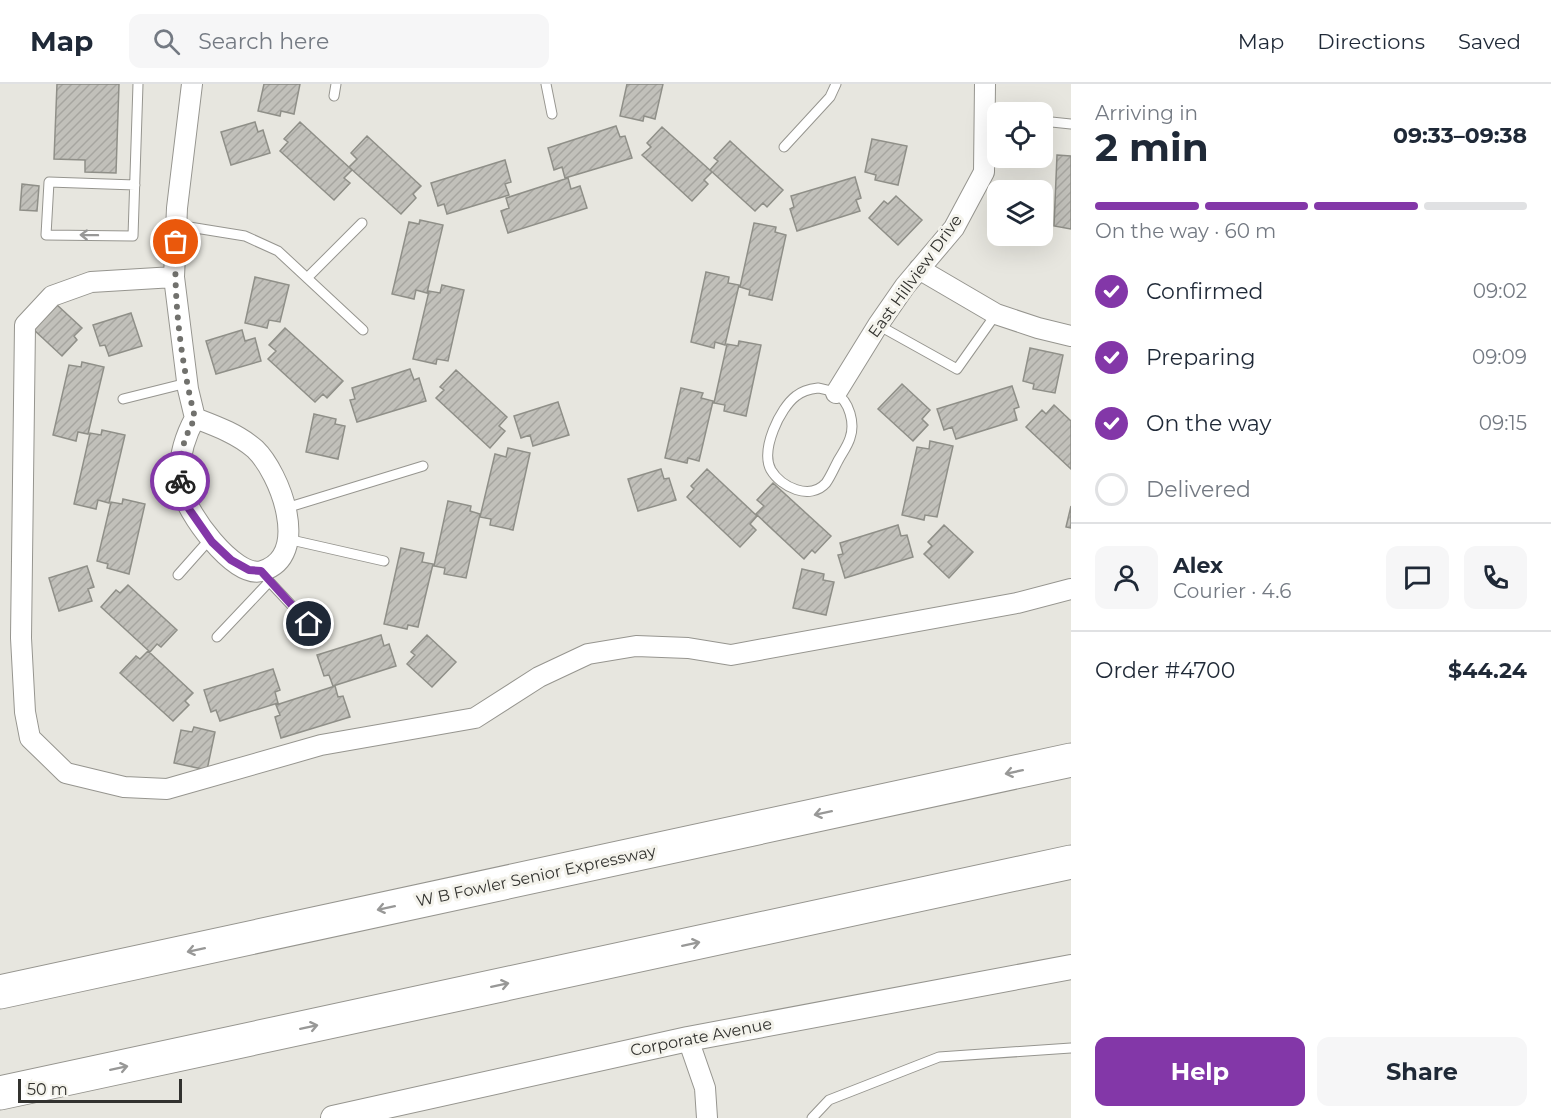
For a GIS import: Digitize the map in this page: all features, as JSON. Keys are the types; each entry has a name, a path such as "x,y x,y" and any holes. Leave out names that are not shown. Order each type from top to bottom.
{"highway":[{"name":"W B Fowler Senior Expressway","path":"0,992 1071,760"},
{"path":"0,1093 1071,862"}],"street":[{"path":"192,84 177,225 174,278 187,383 195,418 185,436 180,456 181,490 189,509 210,539 231,560 265,577 281,554 287,539 286,508 272,473 254,448 224,429 195,418"},
{"name":"East Hillview Drive","path":"986,84 989,102"},
{"name":"East Hillview Drive","path":"836,393 905,286 954,228 984,172 987,148"},
{"path":"919,269 996,314 1071,336"},
{"path":"174,278 91,282 52,296 25,325 21,638 25,712 30,738 66,773 124,787 167,789 321,745 475,718 538,677 588,654 636,646 688,648 730,655 1017,603 1071,589"},
{"name":"Corporate Avenue","path":"333,1118 688,1039 1071,967"},
{"path":"688,1039 705,1088 707,1118"}],"lane":[{"path":"135,185 49,182 46,235 133,236 135,185 138,84"},
{"path":"334,96 336,84"},
{"path":"546,84 552,114"},
{"path":"784,147 830,96 836,84"},
{"path":"1053,122 1071,124"},
{"path":"307,278 362,223"},
{"path":"177,225 245,236 278,251 363,330"},
{"path":"878,325 957,369 996,314"},
{"path":"123,399 187,383"},
{"path":"818,387 836,393 845,402 851,416 850,440 825,484 817,489 798,491 775,476 769,467 767,455 771,434 795,396 818,387"},
{"path":"286,508 423,466"},
{"path":"178,575 210,539"},
{"path":"287,539 384,561"},
{"path":"218,637 265,577 309,624"},
{"path":"812,1118 829,1100 939,1057 1071,1048"}],"building":[{"path":"57,84 119,84 116,173 85,172 85,160 54,159"},
{"path":"264,84 300,84 294,114 281,111 280,116 258,111"},
{"path":"627,84 663,84 655,119 644,116 643,121 620,116"},
{"path":"255,122 258,132 263,130 270,153 231,165 221,132"},
{"path":"300,122 352,170 344,178 350,183 334,200 280,151 288,142 284,139"},
{"path":"616,126 620,137 625,136 632,158 565,178 562,167 554,170 548,148"},
{"path":"662,127 712,172 704,180 708,184 692,201 642,155 651,147 647,143"},
{"path":"367,136 421,186 413,194 416,198 401,214 349,167 357,159 351,153"},
{"path":"872,139 907,146 898,185 875,180 876,175 865,172"},
{"path":"730,141 783,190 767,207 763,203 755,211 710,170 718,161 714,158"},
{"path":"1057,155 1071,156 1071,229 1054,226"},
{"path":"505,160 511,182 505,184 509,195 447,214 444,204 438,206 431,183"},
{"path":"855,177 861,198 856,200 860,211 797,231 790,209 794,207 791,196"},
{"path":"568,178 571,189 580,186 587,208 508,233 501,211 509,208 506,198"},
{"path":"22,184 39,186 37,211 20,210"},
{"path":"896,196 922,220 898,245 869,218 884,201 888,204"},
{"path":"420,220 443,225 427,293 416,290 414,299 392,294 409,222 419,224"},
{"path":"754,223 776,227 775,232 786,235 772,300 749,295 750,290 740,287"},
{"path":"706,272 729,277 728,283 739,285 725,345 715,342 714,348 691,342"},
{"path":"255,277 289,285 280,322 269,320 267,328 245,323"},
{"path":"442,285 464,290 448,361 437,359 436,364 413,359 429,291 440,293"},
{"path":"56,304 82,328 74,336 77,340 62,356 33,329"},
{"path":"131,313 142,346 109,356 105,345 100,346 93,325"},
{"path":"285,328 343,381 327,398 323,394 315,402 268,359 276,351 269,345"},
{"path":"242,330 245,341 255,338 261,361 216,374 206,341"},
{"path":"739,341 761,345 746,416 724,411 725,405 714,403 727,344 738,346"},
{"path":"1030,348 1063,355 1055,393 1033,389 1034,384 1023,381"},
{"path":"82,362 104,367 88,434 78,432 76,441 53,435 69,365 81,367"},
{"path":"410,369 414,380 419,378 426,401 357,422 350,400 355,399 352,388"},
{"path":"456,370 507,417 499,426 505,431 490,448 436,398 444,390 440,387"},
{"path":"902,384 930,410 922,419 928,425 913,441 878,409"},
{"path":"1012,386 1019,407 1014,409 1017,420 956,439 952,427 944,430 937,409"},
{"path":"681,388 703,393 701,398 713,401 699,461 688,458 687,463 665,458"},
{"path":"558,402 569,435 533,446 530,435 521,438 514,416"},
{"path":"1054,405 1071,421 1071,469 1026,427 1042,410 1046,414"},
{"path":"314,414 336,419 335,424 345,426 338,459 306,452"},
{"path":"102,430 125,435 109,503 98,500 96,509 74,504 90,433 101,435"},
{"path":"930,441 953,446 937,517 925,515 924,520 902,515 917,447 929,449"},
{"path":"508,448 530,453 513,530 490,525 491,519 480,517 495,454 506,457"},
{"path":"661,469 664,479 669,478 676,500 638,511 628,479"},
{"path":"707,469 757,516 750,524 756,530 740,547 687,497 694,489 691,486"},
{"path":"773,483 831,536 815,553 812,550 804,559 756,514 764,506 757,500"},
{"path":"123,499 145,504 129,574 107,568 108,564 97,561 111,502 122,504"},
{"path":"448,501 471,506 470,511 480,514 466,578 444,574 445,568 434,566"},
{"path":"1071,506 1071,528 1066,527"},
{"path":"898,525 901,536 907,535 913,557 845,578 838,555 843,554 840,543"},
{"path":"944,525 973,552 949,578 924,554 932,546 928,542"},
{"path":"401,548 424,553 422,562 433,564 418,627 408,625 407,629 384,624"},
{"path":"87,566 94,587 88,589 92,601 59,611 49,578"},
{"path":"802,569 824,574 823,580 834,582 826,615 793,608"},
{"path":"128,585 177,630 161,647 157,644 150,652 101,607 116,590 120,593"},
{"path":"381,635 384,646 389,644 396,666 333,686 329,675 324,676 317,655"},
{"path":"427,635 456,662 432,687 407,664 415,655 411,652"},
{"path":"148,651 193,693 185,701 189,705 173,721 120,673 136,656 140,659"},
{"path":"273,669 280,690 275,692 278,703 220,721 216,710 211,712 204,690"},
{"path":"335,686 338,697 343,696 350,717 281,738 275,717 280,715 276,705"},
{"path":"194,727 215,732 207,770 174,763 181,730 192,732"}],"way so far":[{"path":"176,242 174,278 188,389 195,418 185,436 180,456 180,481"}],"route":[{"path":"180,481 181,490 189,509 212,542 231,560 249,570 261,571 309,624"}]}
